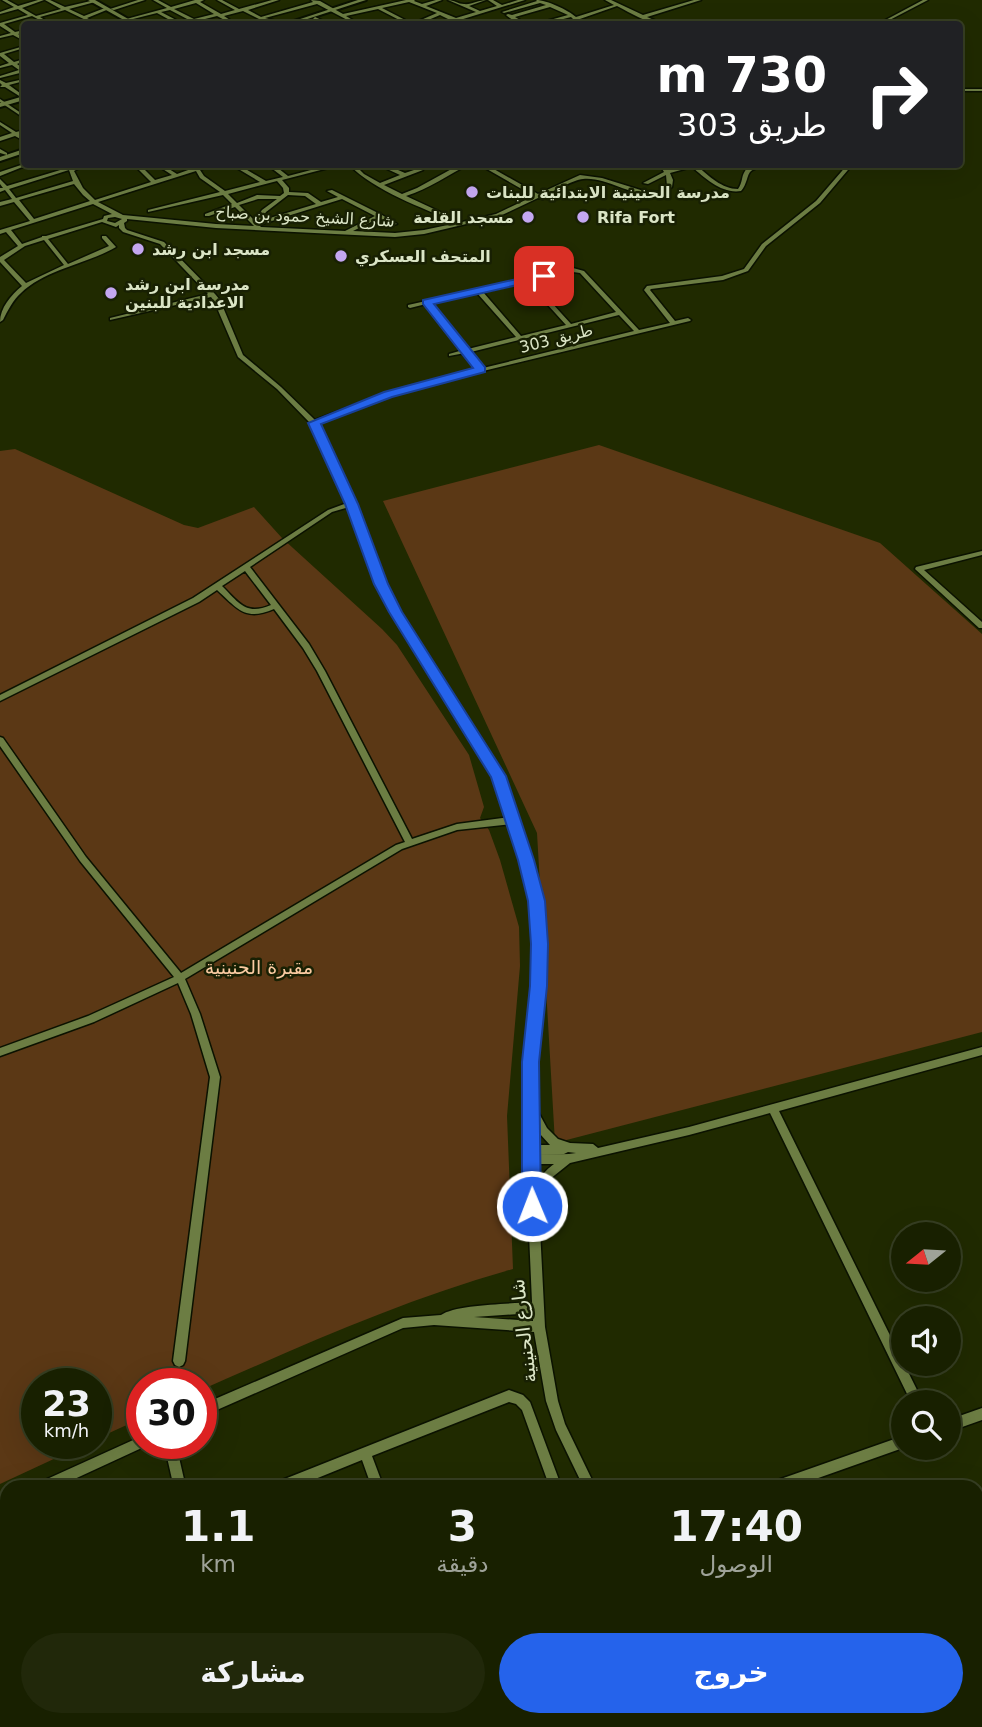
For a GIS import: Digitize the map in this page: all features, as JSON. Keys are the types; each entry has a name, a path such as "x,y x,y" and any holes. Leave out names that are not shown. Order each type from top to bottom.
{"street":[{"path":"0,13 44,0 90,21"},
{"path":"0,24 96,0 130,21 198,0 227,21"},
{"path":"83,18 143,0"},
{"path":"155,0 193,21 277,0"},
{"path":"241,0 253,6"},
{"path":"302,21 363,0"},
{"path":"342,16 410,0 457,21"},
{"path":"422,6 440,0"},
{"path":"450,0 480,12"},
{"path":"465,6 484,0"},
{"path":"490,0 520,21"},
{"path":"454,20 523,0"},
{"path":"607,0 651,21"},
{"path":"668,0 680,6"},
{"path":"642,17 699,0"},
{"path":"886,21 926,0"},
{"path":"5,1 43,21 72,13"},
{"path":"205,7 221,1 272,21"},
{"path":"246,21 315,1 349,20"},
{"path":"507,14 540,1 573,19 617,5"},
{"path":"270,2 303,17"},
{"path":"513,3 520,8"},
{"path":"354,4 365,12"},
{"path":"507,14 551,5"},
{"path":"380,9 400,20"},
{"path":"158,12 174,21"},
{"path":"423,21 439,14"},
{"path":"257,21 261,18"},
{"path":"315,18 320,21"},
{"path":"0,24 21,38"},
{"path":"0,37 21,32"},
{"path":"0,54 21,48"},
{"path":"0,54 21,68"},
{"path":"0,67 21,61"},
{"path":"1,82 21,72"},
{"path":"1,82 21,80"},
{"path":"1,82 21,96"},
{"path":"963,90 982,90"},
{"path":"2,103 21,99"},
{"path":"2,103 21,117"},
{"path":"3,125 21,120"},
{"path":"3,125 21,138"},
{"path":"0,139 21,132"},
{"path":"1,155 21,150"},
{"path":"0,174 21,166"},
{"path":"3,189 70,168"},
{"name":"شارع الحنينية","path":"70,168 76,182 94,201 122,219 122,228 125,231 162,243 213,295 240,356 279,388 314,423 351,504 390,603 492,764 515,820 536,901 539,944 530,1104 532,1230 539,1327 552,1401 560,1426 586,1480"},
{"path":"139,168 153,182"},
{"path":"164,168 175,175"},
{"path":"3,230 197,168"},
{"path":"200,168 202,177 223,192 257,226"},
{"path":"240,168 265,183"},
{"path":"248,173 257,168"},
{"path":"275,168 287,177"},
{"path":"298,168 304,172"},
{"path":"150,211 323,168"},
{"path":"354,168 401,197 460,222"},
{"path":"388,168 404,175"},
{"path":"401,197 456,168"},
{"path":"487,168 541,198"},
{"path":"664,168 668,172"},
{"path":"646,183 668,172 684,168"},
{"path":"699,168 718,187 735,190 742,188 746,183 746,173 753,168"},
{"path":"674,324 647,290 649,287 723,278 746,270 765,245 818,202 848,168"},
{"path":"381,184 421,169 438,179"},
{"name":"شارع الشيخ حمود بن صباح","path":"108,222 146,218 216,226 395,235 424,232 498,215 541,198 574,178 600,179 634,192 654,194 669,187 671,180 668,172"},
{"path":"38,179 49,189"},
{"path":"279,180 287,192"},
{"path":"0,181 3,189 17,199 33,221"},
{"path":"0,204 76,182"},
{"path":"330,191 394,224"},
{"path":"257,226 279,197 287,192 306,194 319,203"},
{"path":"207,215 260,197 279,197"},
{"path":"257,226 343,197"},
{"path":"191,202 216,226"},
{"path":"24,285 0,259 21,246 44,237 108,222 102,207"},
{"path":"343,233 380,216"},
{"name":"شارع الحنينية","path":"108,222 117,233 145,237"},
{"path":"3,230 21,246"},
{"path":"44,237 67,266"},
{"path":"0,320 8,303 24,285 113,247 104,237"},
{"name":"طريق 303","path":"410,306 573,270 582,272 638,332"},
{"name":"طريق 303","path":"528,280 570,326"},
{"name":"طريق 303","path":"479,290 520,338"},
{"path":"112,319 213,295"},
{"path":"427,302 481,369"},
{"name":"طريق 303","path":"451,355 621,313"},
{"name":"طريق 303","path":"314,423 388,394 688,320"},
{"path":"0,698 218,587 330,511 351,504"},
{"path":"982,553 919,569 982,626"},
{"path":"247,568 321,671 410,843"},
{"path":"218,587 247,613 260,614 275,606"},
{"path":"0,740 83,859 180,978 198,1021 215,1077 179,1361"},
{"path":"0,1052 91,1019 180,978 335,884 410,843 457,827 515,820"},
{"path":"531,1155 606,1149 689,1131 982,1051"},
{"path":"530,1104 545,1137 567,1154"},
{"path":"772,1108 911,1390"},
{"path":"532,1230 542,1217 546,1176 567,1154"},
{"path":"217,1404 403,1323 473,1312 538,1307"},
{"path":"434,1320 539,1327"},
{"path":"297,1480 509,1396 519,1399 526,1406 553,1480"},
{"path":"961,1421 982,1414"},
{"path":"795,1480 891,1446"},
{"path":"57,1480 126,1448"},
{"path":"365,1453 375,1480"},
{"path":"173,1459 178,1480"}],"green space":[{"path":"599,445 880,543 982,634 982,1032 555,1143 537,833 383,501"},
{"name":"مقبرة الحنينية","path":"15,449 184,525 198,528 254,507 282,538 382,629 397,645 469,755 484,807 480,818 489,830 500,860 519,927 520,966 507,1116 513,1269 394,1309 217,1383 217,1368 126,1368 126,1425 112,1432 112,1368 21,1368 21,1459 54,1459 9,1480 0,1480 0,451"}],"place":[{"name":"مدرسة الحنينية الابتدائية للبنات","path":"472,192"},
{"name":"مسجد القلعة","path":"528,217"},
{"name":"Rifa Fort","path":"583,217"},
{"name":"مسجد ابن رشد","path":"138,249"},
{"name":"المتحف العسكري","path":"341,256"},
{"name":"مدرسة ابن رشد الاعدادية للبنين","path":"111,293"}],"route":[{"path":"532,1206 530,1062 538,986 539,944 536,901 515,820 499,776 395,612 381,584 351,504 314,423 388,394 481,369 427,302 544,276"}]}
